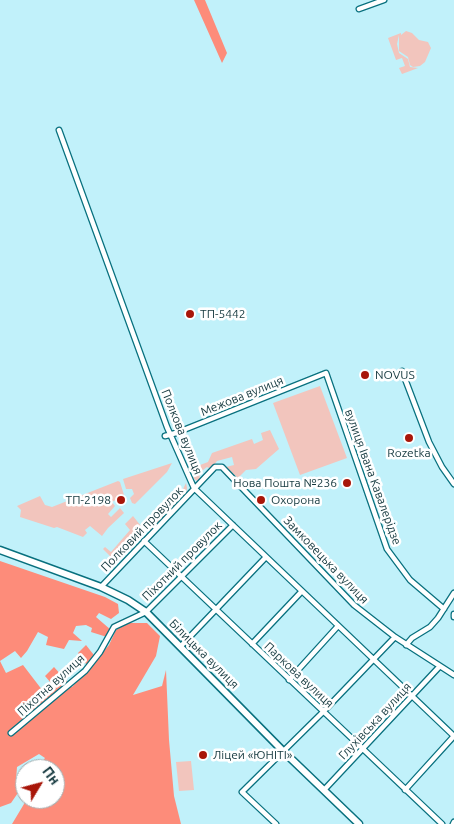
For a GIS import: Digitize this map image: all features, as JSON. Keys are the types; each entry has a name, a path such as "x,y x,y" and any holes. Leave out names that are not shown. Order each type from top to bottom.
{"main road":[{"name":"Білицька вулиця","path":"0,550 101,587 128,600 146,612 283,751 359,824"}],"street":[{"path":"359,9 384,0"},
{"name":"Полкова вулиця","path":"59,130 171,434 194,488 454,736"},
{"path":"402,371 429,442 442,467 454,484"},
{"name":"Межова вулиця","path":"165,436 326,373"},
{"name":"вулиця Івана Кавалерідзе","path":"326,373 387,549 410,580 444,609"},
{"name":"Полковий провулок","path":"101,587 215,466 218,466"},
{"name":"Замковецька вулиця","path":"218,466 226,470 354,605 394,637 454,675"},
{"name":"Піхотний провулок","path":"146,612 233,525"},
{"name":"Паркова вулиця","path":"144,541 442,824"},
{"path":"181,646 266,557"},
{"path":"252,644 302,591"},
{"path":"406,645 412,638 430,627 454,593"},
{"name":"Піхотна вулиця","path":"11,733 85,671 100,652 114,627 146,612"},
{"path":"289,680 338,626"},
{"path":"276,824 242,792 323,712 394,637"},
{"name":"Глухівська вулиця","path":"324,790 440,666"},
{"path":"405,790 454,736"}],"shaded area":[{"path":"194,0 205,0 227,53 222,63"},
{"path":"406,31 412,33 419,40 428,42 431,48 425,62 420,66 413,67 410,65 408,57 399,51 399,35 397,44 399,53 408,59 410,67 418,68 402,74 399,68 405,66 402,58 396,60 388,38 401,33 401,35"},
{"path":"320,386 347,458 300,475 273,403"},
{"path":"270,430 279,449 256,469 246,470 238,478 226,467 234,465 232,457 217,461 211,469 207,467 199,473 200,479 197,481 194,479 191,471 192,468 208,462 212,453 252,439 254,444 263,440 261,433"},
{"path":"172,463 167,472 135,504 132,503 130,498 134,494 132,489 126,489 123,479"},
{"path":"118,481 124,495 112,502 115,506 108,514 111,517 120,508 124,513 102,536 90,526 85,530 87,533 83,537 57,527 54,528 20,517 21,510 17,506 40,496 45,505 52,507"},
{"path":"186,483 186,493 150,531 146,527 183,489"},
{"path":"133,516 141,526 112,558 103,549 105,547 111,552 130,530 125,524"},
{"path":"0,561 105,597 118,604 119,613 111,619 99,613 96,617 111,630 107,637 91,632 92,628 86,625 76,626 73,633 82,641 69,640 64,649 46,645 48,637 38,632 21,658 15,651 0,661"},
{"path":"128,623 147,623 160,636 156,656 133,695 162,686 166,670 174,796 181,824 12,824 21,809 65,809 65,759 44,759 39,754 31,759 15,759 15,797 11,803 0,807 0,661 6,673 23,665 46,695 56,689 45,676 54,667 72,687 89,668 78,653 86,645 97,659 109,645 116,630"},
{"path":"191,761 194,790 179,791 176,762"}],"place":[{"name":"ТП-5442","path":"190,314"},
{"name":"NOVUS","path":"365,375"},
{"name":"Rozetka","path":"409,438"},
{"name":"Нова Пошта №236","path":"347,483"},
{"name":"ТП-2198","path":"121,500"},
{"name":"Охорона","path":"261,500"},
{"name":"Ліцей «ЮНІТІ»","path":"203,755"}]}
